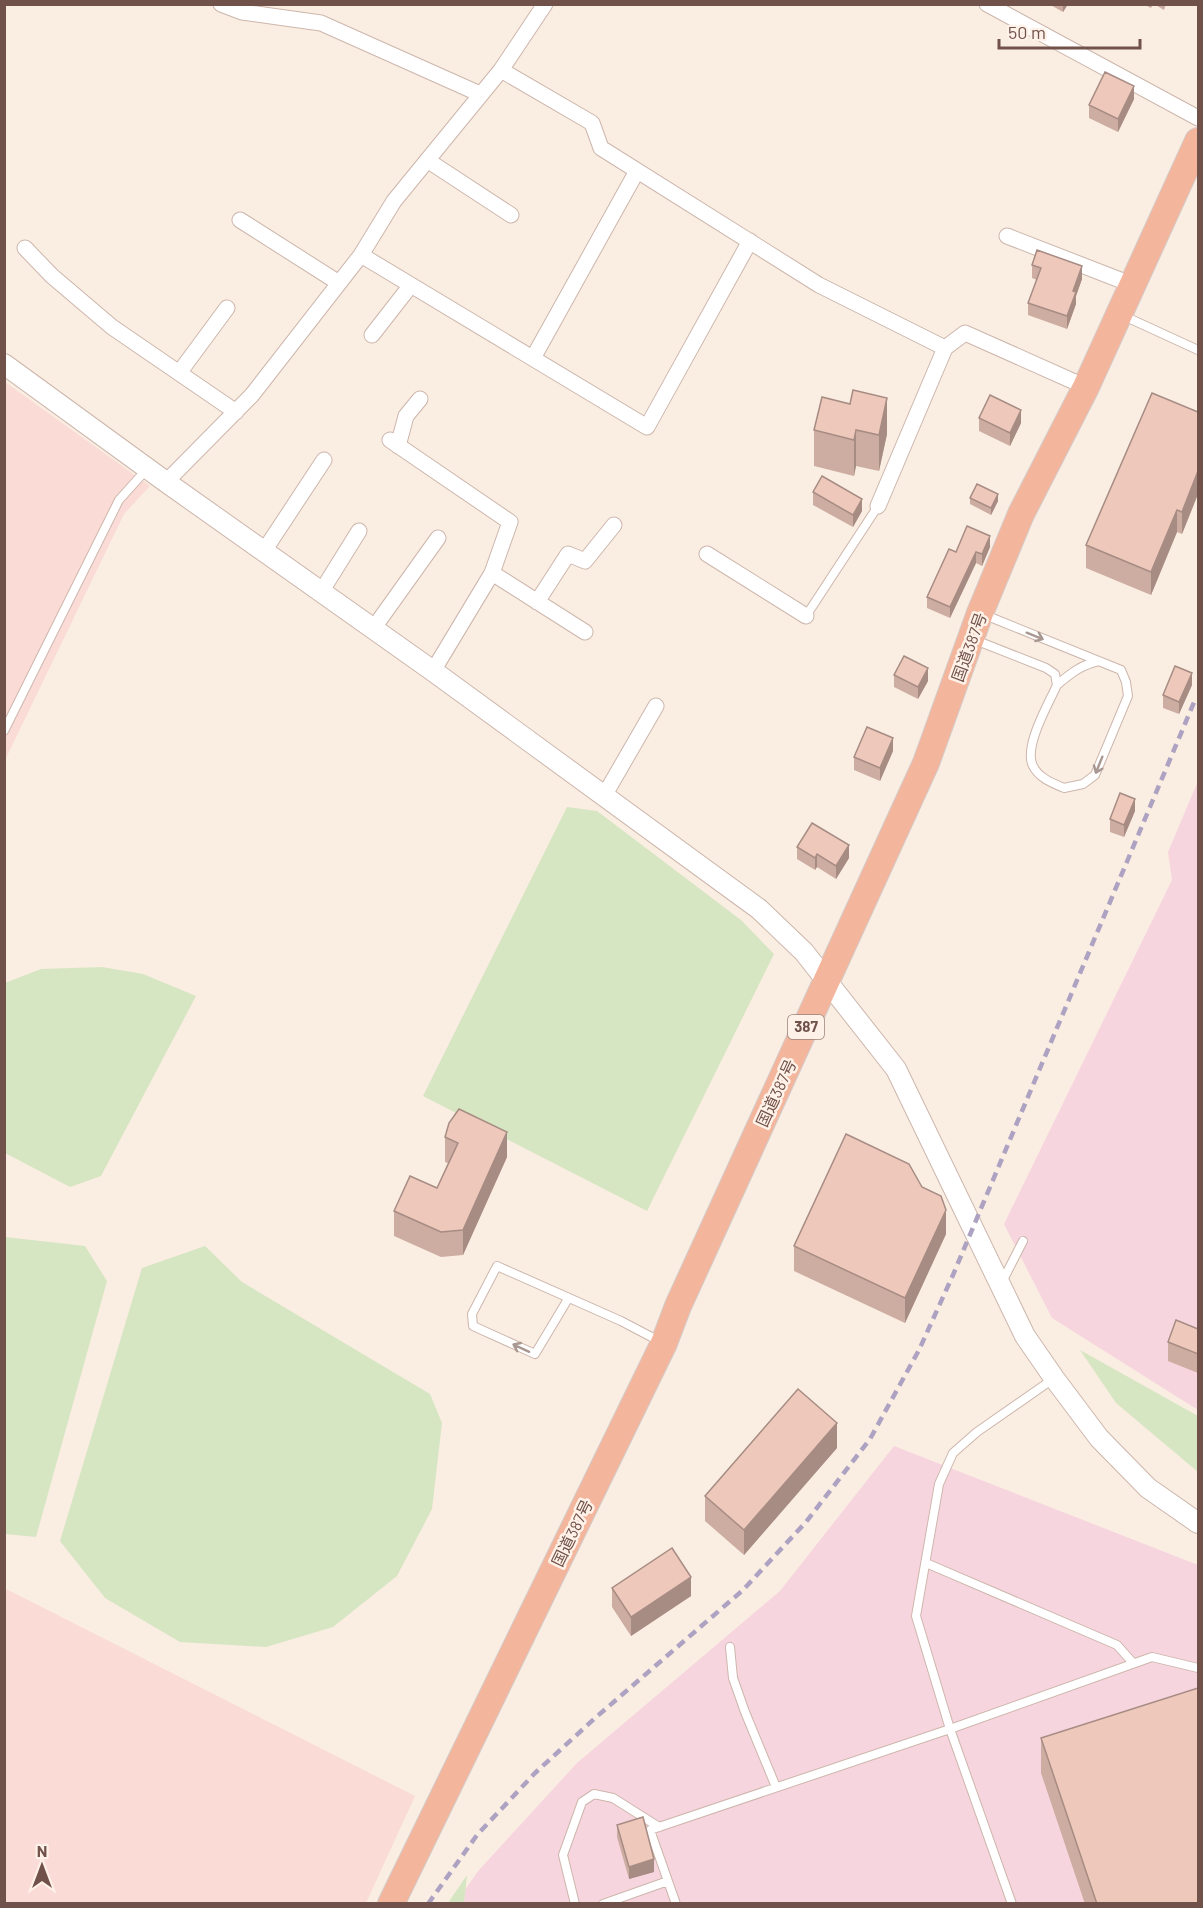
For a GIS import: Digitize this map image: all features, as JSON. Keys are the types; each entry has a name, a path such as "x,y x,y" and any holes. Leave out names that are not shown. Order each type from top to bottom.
{"highway":[{"name":"国道387号","path":"391,1904 664,1343 678,1306 926,763 980,613 1021,514 1086,387 1198,141"}],"street":[{"path":"221,4 242,12 321,23 480,94"},
{"path":"166,482 252,395 361,255 394,201 501,70 545,4"},
{"path":"987,4 1198,118"},
{"path":"501,70 592,123 601,148 750,242 819,285 945,348"},
{"path":"427,160 511,215"},
{"path":"533,358 637,171"},
{"path":"240,220 339,283"},
{"path":"1007,236 1133,285"},
{"path":"361,255 647,427 750,242"},
{"path":"25,248 52,276 112,327 236,412"},
{"path":"372,335 411,285"},
{"path":"179,373 227,308"},
{"path":"878,506 945,348 965,333 1086,387"},
{"path":"4,364 433,671 759,909 804,952 896,1069 1024,1336 1099,1438 1148,1488 1198,1523"},
{"path":"420,399 406,416 394,443 510,522 492,573 433,671"},
{"path":"264,551 324,460"},
{"path":"537,602 568,554 585,561 614,525"},
{"path":"321,591 359,531"},
{"path":"373,629 438,538"},
{"path":"707,554 806,616"},
{"path":"492,573 585,632"},
{"path":"604,796 656,706"}],"lane":[{"path":"1120,314 1198,350"},
{"path":"4,731 119,501 148,468"},
{"path":"806,616 878,506"},
{"path":"980,613 1099,661 1121,670 1128,696 1095,776 1083,784 1064,788 1041,776 1032,765 1031,746 1057,685 1085,664 1099,661"},
{"path":"972,638 1046,669 1055,674 1057,685"},
{"path":"1000,1286 1023,1241"},
{"path":"568,1299 535,1354 473,1326 472,1314 497,1266 664,1343"},
{"path":"1012,1904 950,1729 916,1616 939,1484 953,1453 977,1432 1054,1378"},
{"path":"926,1563 1118,1645 1133,1663"},
{"path":"730,1647 733,1678 776,1787"},
{"path":"676,1904 650,1830 950,1729 1152,1657 1198,1668"},
{"path":"575,1904 563,1856 582,1802 594,1794 613,1798 659,1827"},
{"path":"603,1904 668,1881"}],"shaded area":[{"path":"5,382 150,486 124,514 5,760"},
{"path":"1198,781 1198,1410 1052,1318 1004,1224 1172,880 1168,852"},
{"path":"894,1446 1198,1565 1198,1903 455,1904 479,1870 577,1763 780,1591"},
{"path":"4,1588 415,1796 366,1903 5,1903"}],"green space":[{"path":"567,807 597,811 741,920 774,954 647,1211 423,1096"},
{"path":"102,967 143,974 196,996 101,1176 70,1187 5,1153 5,983 41,969"},
{"path":"5,1237 85,1246 107,1281 36,1537 5,1534"},
{"path":"205,1246 242,1282 430,1394 442,1423 432,1509 397,1576 333,1627 266,1647 180,1642 105,1598 60,1541 142,1268"},
{"path":"1080,1350 1198,1416 1198,1472 1116,1403"},
{"path":"467,1875 464,1903 448,1903"}],"building":[{"path":"1105,72 1134,86 1118,119 1089,105"},
{"path":"1037,250 1082,266 1067,316 1028,303 1041,268 1032,265"},
{"path":"853,390 887,398 879,435 856,430 854,440 814,430 822,397 850,404"},
{"path":"1152,393 1198,412 1198,471 1182,512 1177,510 1151,572 1086,545"},
{"path":"990,395 1021,410 1010,433 979,418"},
{"path":"822,476 862,499 853,515 813,492"},
{"path":"977,484 998,494 991,508 970,498"},
{"path":"967,526 990,536 982,554 976,552 950,607 927,597 949,549 956,552"},
{"path":"904,656 928,668 918,687 894,675"},
{"path":"1175,666 1192,673 1179,702 1163,695"},
{"path":"867,727 893,738 880,768 854,757"},
{"path":"1120,793 1135,799 1124,825 1110,819"},
{"path":"812,823 849,845 836,866 817,854 815,858 797,847"},
{"path":"459,1109 507,1132 463,1230 441,1232 394,1211 410,1176 437,1188 458,1143 445,1137 449,1123"},
{"path":"846,1134 909,1164 922,1187 941,1196 946,1210 905,1298 794,1246"},
{"path":"1176,1320 1198,1329 1198,1354 1168,1342"},
{"path":"798,1389 837,1423 744,1530 705,1496"},
{"path":"672,1548 691,1577 631,1617 612,1588"},
{"path":"1198,1688 1198,1904 1097,1904 1041,1738"},
{"path":"643,1817 654,1859 629,1867 617,1825"}],"railway":[{"path":"428,1904 477,1835 535,1773 743,1590 806,1522 870,1439 919,1350 953,1275 1195,700"}]}
